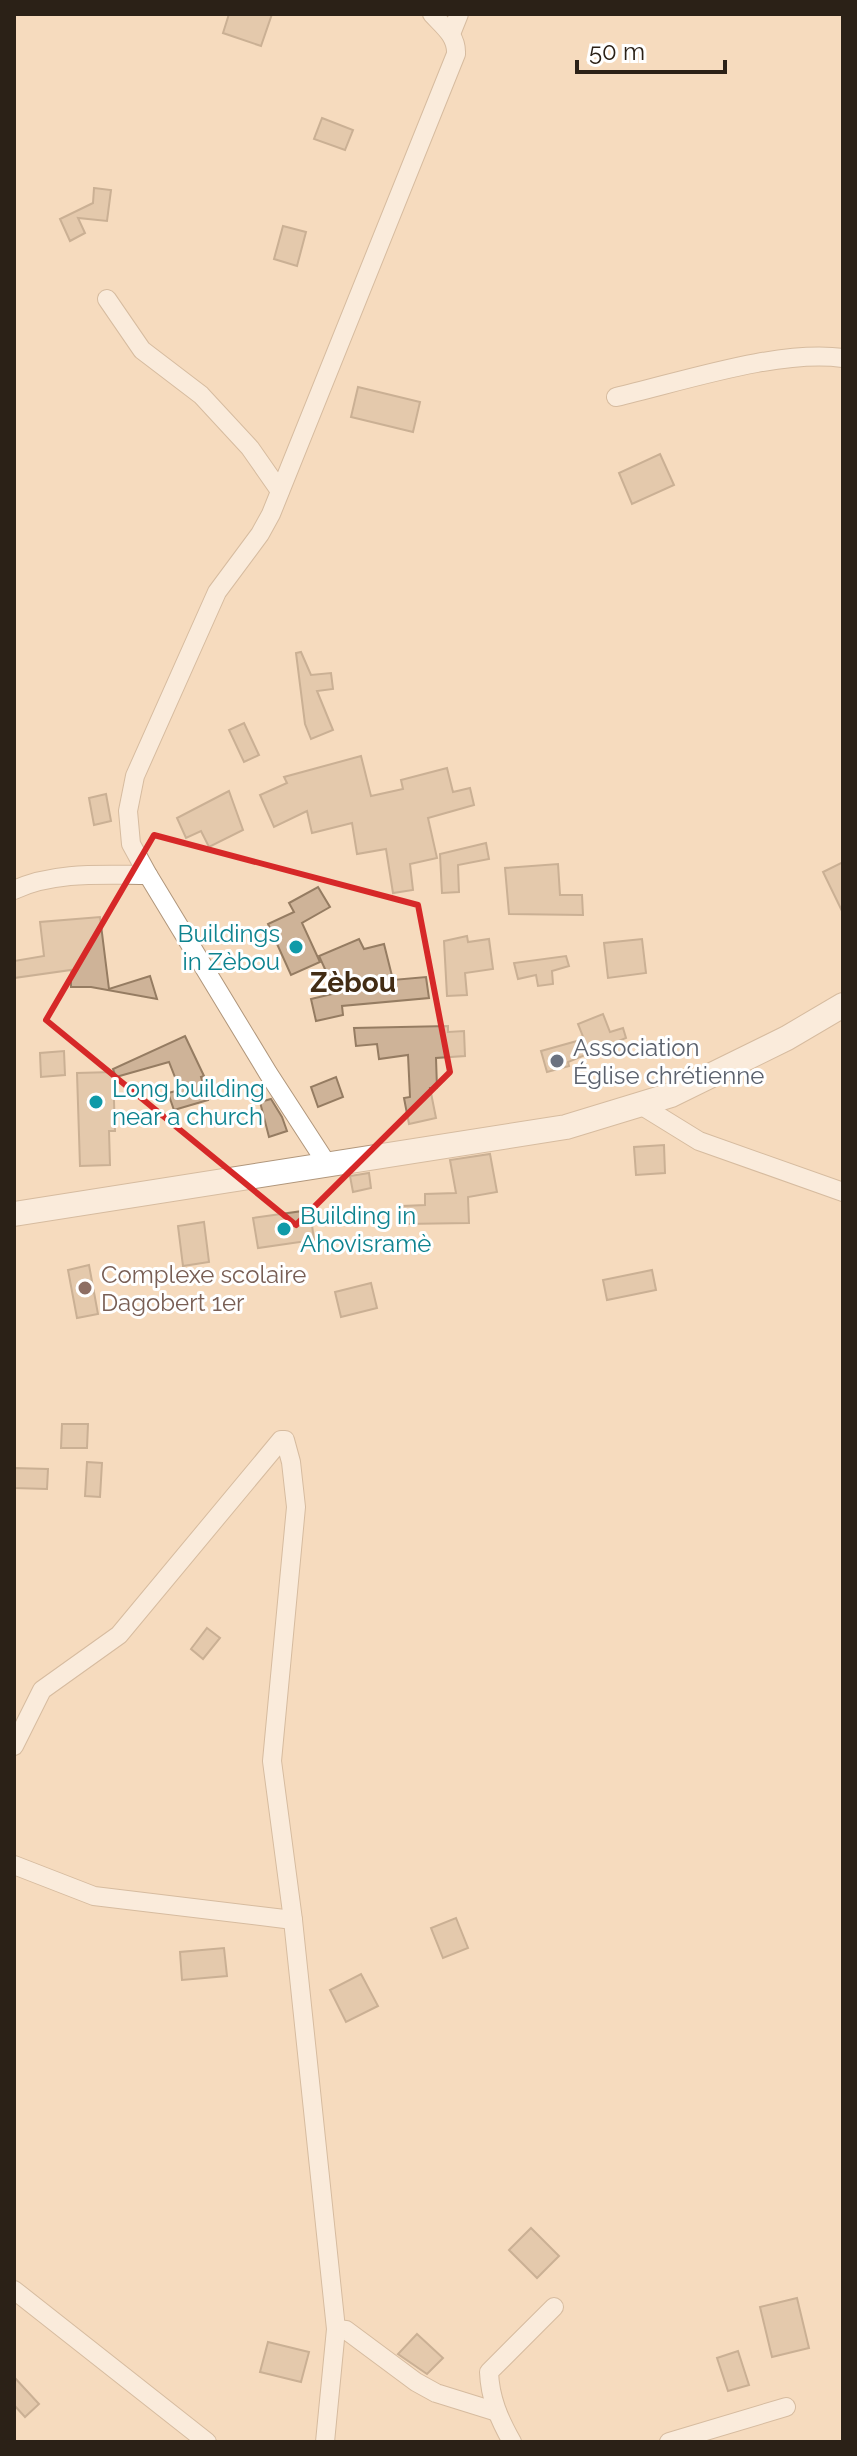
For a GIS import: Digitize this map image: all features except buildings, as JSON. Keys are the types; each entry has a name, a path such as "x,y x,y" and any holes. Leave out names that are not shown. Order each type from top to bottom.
{"street":[{"path":"327,1164 148,875 131,844 128,811 135,776 217,592 260,534 280,491 456,54 457,44 451,34 432,14"},
{"path":"451,34 459,14"},
{"path":"107,299 142,350 201,395 250,448 280,491"},
{"path":"616,397 752,364 823,355 843,358"},
{"path":"14,890 47,879 148,875"},
{"path":"14,1214 566,1127 671,1095 787,1038 843,1005"},
{"path":"639,1104 699,1141 843,1192"},
{"path":"14,1746 42,1690 119,1635 283,1439 291,1462 296,1507 272,1761 293,1920 336,2329 325,2442"},
{"path":"14,1865 94,1896 293,1920"},
{"path":"14,2290 207,2442"},
{"path":"512,2442 490,2391 489,2372 554,2307"},
{"path":"336,2329 346,2330 426,2387 497,2412"},
{"path":"669,2442 786,2407"}],"highlighted area":[{"path":"154,835 418,905 450,1072 296,1225 46,1020"}],"place":[{"name":"Buildings in Zèbou","path":"296,947"},
{"name":"Association Église chrétienne","path":"557,1061"},
{"name":"Long building near a church","path":"96,1102"},
{"name":"Building in Ahovisramè","path":"284,1229"},
{"name":"Complexe scolaire Dagobert 1er","path":"85,1288"}],"district":[{"name":"Zèbou","path":"353,982"}]}
